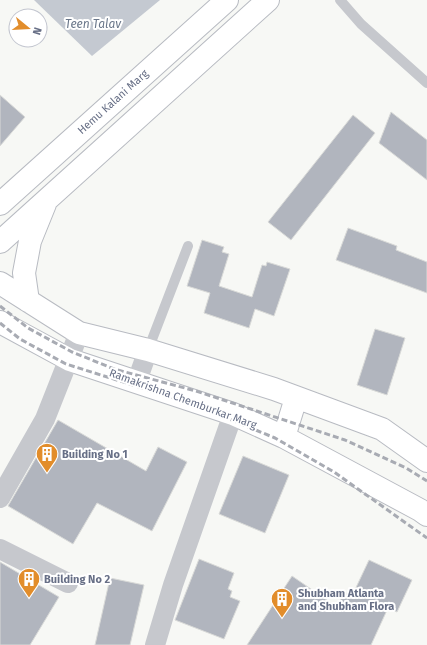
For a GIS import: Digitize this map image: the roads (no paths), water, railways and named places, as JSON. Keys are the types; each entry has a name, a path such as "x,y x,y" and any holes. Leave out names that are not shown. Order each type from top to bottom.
{"main road":[{"name":"Hemu Kalani Marg","path":"0,204 227,0"},
{"path":"0,242 268,0"},
{"path":"28,301 24,273 30,240 48,198"},
{"path":"0,283 79,333 148,350 296,398 382,429 427,461"},
{"name":"Ramakrishna Chemburkar Marg","path":"0,322 70,360 233,414 284,437 425,508"},
{"path":"284,437 296,398"}],"street":[{"path":"1,494 45,419 70,360 79,333"},
{"path":"137,381 148,350"},
{"path":"155,645 173,585 233,414"},
{"path":"0,549 68,583"}],"lane":[{"path":"340,0 361,24 427,83"},
{"path":"148,350 188,246"}],"water":[{"name":"Teen Talav","path":"34,0 160,0 92,56 48,14 48,8 42,8"}],"railway":[{"path":"0,306 28,328 72,352 114,369 196,391 345,440 406,468 427,481"},
{"path":"0,323 20,339 66,364 193,404 275,438 334,472 427,538"}],"place":[{"name":"Building No 1","path":"47,474"},
{"name":"Building No 2","path":"29,598"},
{"name":"Shubham Atlanta and Shubham Flora","path":"282,618"}]}
